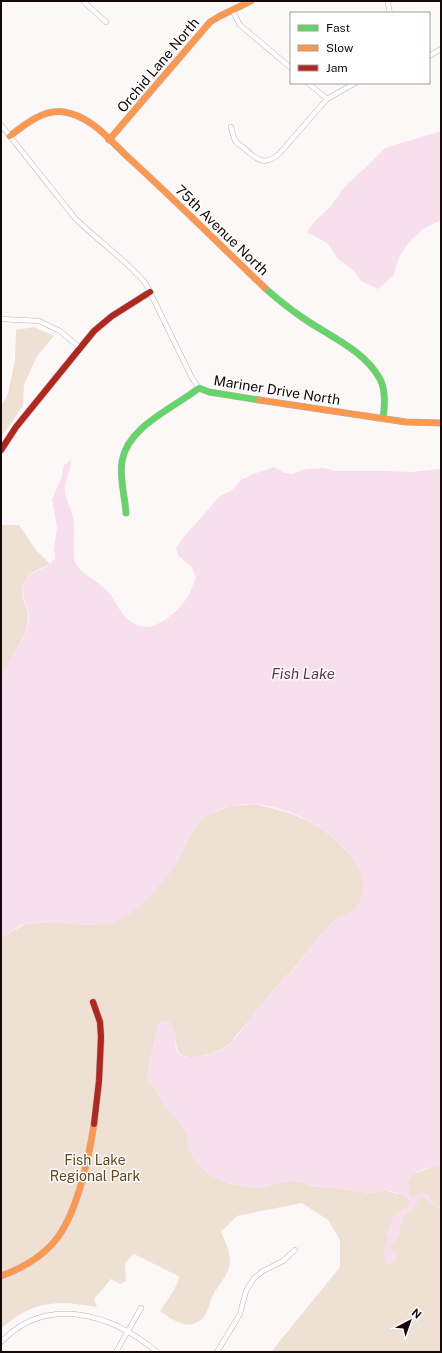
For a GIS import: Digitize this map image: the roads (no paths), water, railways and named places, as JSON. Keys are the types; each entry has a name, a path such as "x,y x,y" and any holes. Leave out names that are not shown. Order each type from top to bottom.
{"street":[{"path":"83,1 106,22"},
{"name":"Orchid Lane North","path":"110,140 210,22 222,14 251,1"},
{"path":"390,1 388,4 390,12"},
{"path":"232,10 240,25 290,67"},
{"path":"430,55 441,49"},
{"path":"309,84 327,99"},
{"path":"231,127 235,141 255,158 261,161 268,161 279,154 327,99 352,84"},
{"name":"75th Avenue North","path":"10,136 36,118 45,114 58,111 66,112 82,118 110,140 278,298 303,319 347,345 368,363 383,383 386,399 383,418"},
{"path":"1,126 74,217 136,272 146,284 192,378 200,388"},
{"path":"1,450 16,427 94,331 112,316 150,292"},
{"path":"1,319 39,321 50,325 60,331 80,348"},
{"name":"Mariner Drive North","path":"126,513 122,460 129,442 134,434 200,388 209,392 383,418 421,423 441,423"},
{"path":"1,1276 30,1262 50,1246 61,1232 69,1217 82,1181 88,1163 96,1119 100,1074 101,1028 93,1002"},
{"path":"217,1352 240,1314 246,1291 254,1278 263,1271 283,1261 294,1250"},
{"path":"116,1352 141,1308"},
{"path":"1,1342 10,1333 26,1322 37,1318 60,1314 70,1314 104,1320 139,1338 157,1352"}],"water":[{"path":"441,131 441,220 423,229 411,240 400,255 393,276 378,289 361,281 354,271 338,259 327,243 307,232 314,222 331,206 346,185 385,148"},
{"name":"Fish Lake","path":"71,460 65,494 74,520 74,556 76,564 78,568 110,594 122,613 130,621 143,626 151,626 167,618 181,606 186,599 196,578 192,568 178,555 176,548 220,496 231,491 241,480 274,467 285,473 292,474 306,469 324,468 335,471 411,472 441,469 441,1165 432,1166 421,1170 408,1179 407,1182 410,1185 408,1194 412,1199 420,1194 428,1194 432,1202 429,1202 424,1196 418,1199 416,1205 403,1217 400,1233 391,1245 397,1256 390,1265 386,1264 384,1250 388,1238 385,1232 390,1229 391,1221 395,1215 408,1206 409,1202 405,1196 384,1190 370,1193 311,1186 294,1181 280,1182 260,1188 227,1183 215,1178 196,1162 189,1149 187,1135 184,1129 161,1101 156,1089 147,1076 159,1021 169,1022 175,1034 176,1050 179,1054 190,1057 205,1056 225,1048 243,1029 255,1012 282,981 296,967 327,928 336,920 352,911 358,905 362,886 362,877 359,868 348,852 330,836 318,826 305,819 277,808 255,804 227,807 211,814 199,822 191,834 179,859 168,874 145,901 128,915 111,922 91,925 49,922 24,924 1,938 1,681 27,629 29,614 23,595 26,580 30,575 46,567 55,559 54,550 57,528 52,500 62,476 64,465"}],"waterway":[{"path":"432,1202 441,1210"}],"park label":[{"name":"Fish Lake Regional Park","path":"95,1168"}]}
